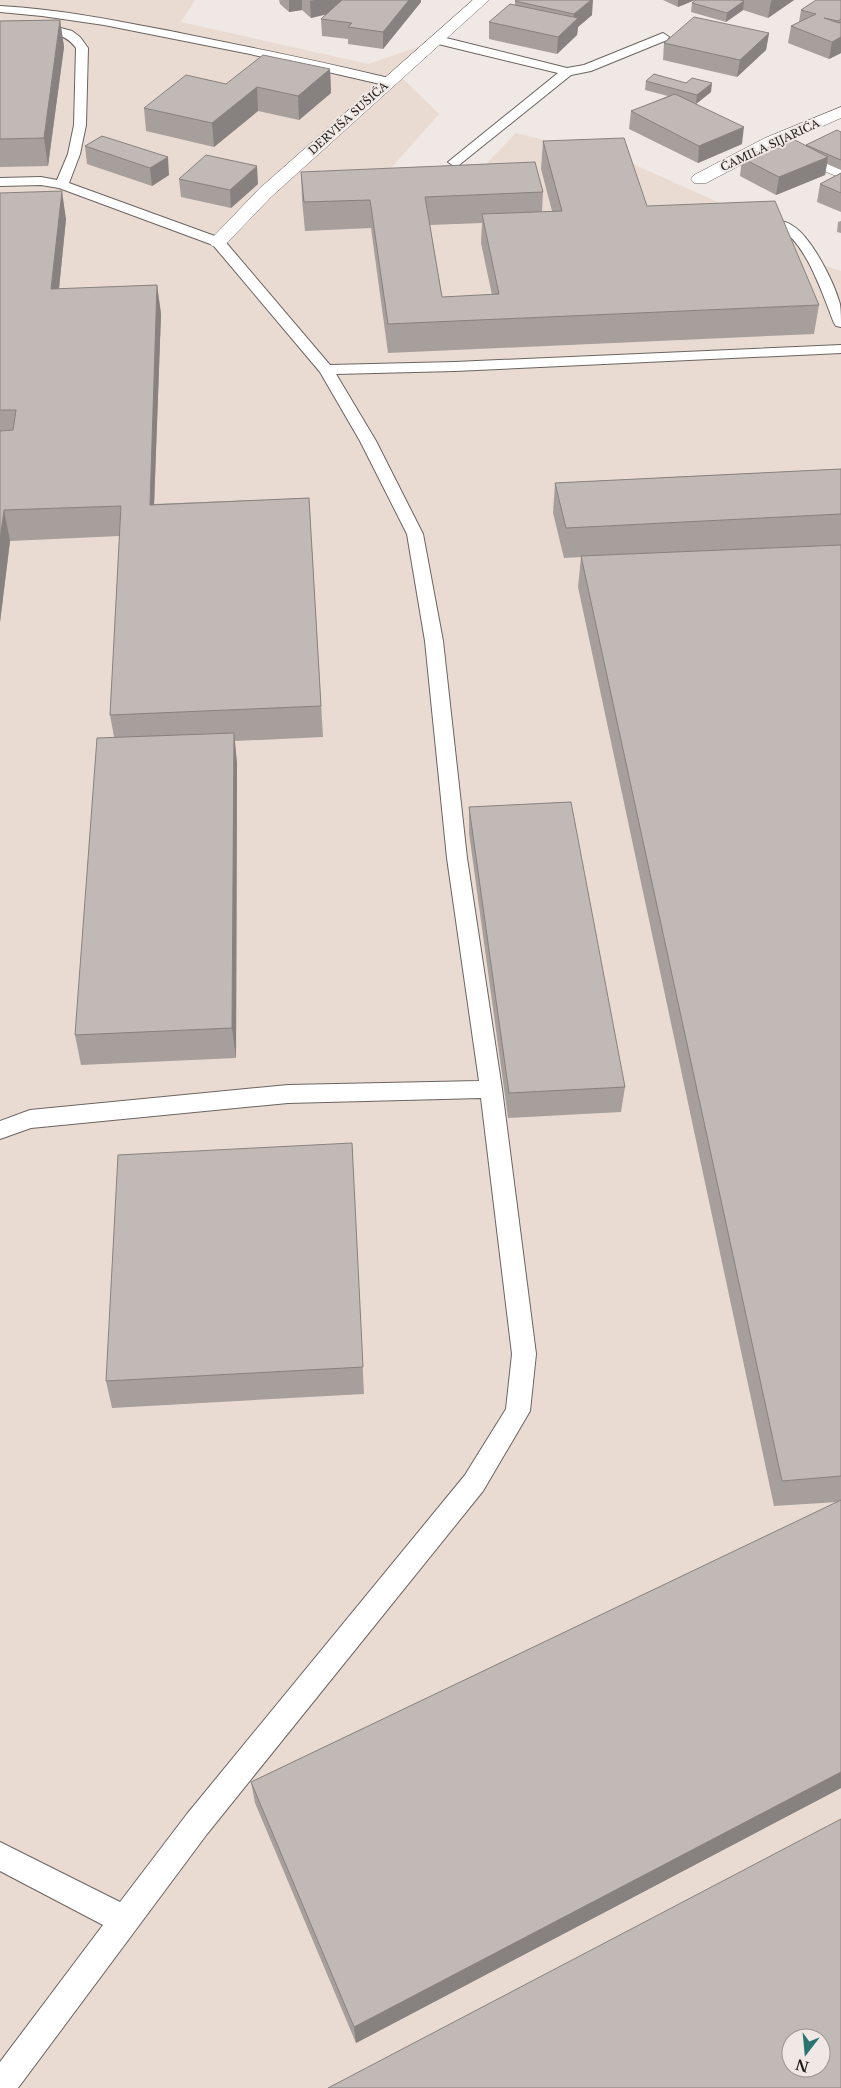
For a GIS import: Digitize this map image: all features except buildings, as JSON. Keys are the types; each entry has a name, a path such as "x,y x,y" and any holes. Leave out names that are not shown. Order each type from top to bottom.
{"street":[{"name":"DERVIŠA SUŠIĆA","path":"218,242 265,193 482,0"},
{"name":"ĆAMILA SIJARIĆA","path":"700,179 771,142 841,112"},
{"path":"771,142 841,173"}],"lane":[{"path":"0,9 44,12 113,24 289,58 389,82"},
{"path":"0,30 44,29 64,32 78,39 82,48 80,125 74,154 62,184"},
{"path":"438,40 567,72 587,68 663,38"},
{"path":"454,162 567,72"},
{"path":"0,182 41,181 62,184 218,242 326,370 368,440 415,534 434,641 458,858 491,1089 524,1354 518,1411 474,1483 204,1816 0,2087"},
{"path":"745,222 774,223 788,228 799,238 812,259 841,323"},
{"path":"326,370 555,363 724,353 841,349"},
{"path":"0,1130 30,1119 288,1094 491,1089"},
{"path":"0,1856 125,1920"}],"shaded area":[{"path":"0,0 195,0 181,22 368,64 438,40 398,74 439,114 385,175 459,192 516,133 624,160 789,234 826,266 841,271 841,2088 0,2088"}]}
